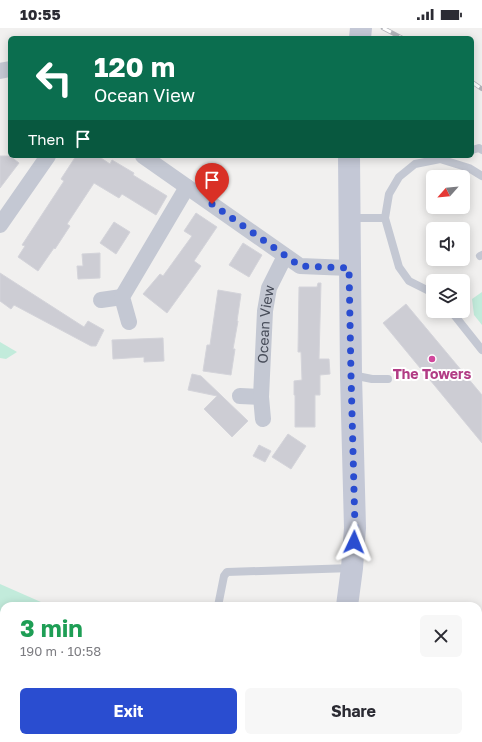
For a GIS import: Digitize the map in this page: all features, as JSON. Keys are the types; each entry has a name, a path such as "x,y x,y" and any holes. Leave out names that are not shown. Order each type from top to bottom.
{"main road":[{"path":"348,602 355,528 349,268 349,158"}],"street":[{"path":"0,225 47,158"},
{"path":"146,158 300,266 349,268"},
{"path":"129,322 122,297 187,187"},
{"name":"Ocean View","path":"263,419 262,397 265,311 269,288 286,256"},
{"path":"101,300 122,297"},
{"path":"240,396 262,397"}],"lane":[{"path":"446,161 453,158"},
{"path":"426,290 409,281 399,267 385,218 389,194 400,177 415,164 440,159 469,168 482,176"},
{"path":"350,218 385,218"},
{"path":"457,318 482,350"},
{"path":"351,375 372,379 388,379"},
{"path":"219,602 224,576 227,572 352,568"}],"green space":[{"path":"482,292 482,325 474,315 472,299"},
{"path":"0,342 17,352 6,359 0,358"},
{"path":"0,584 41,602 0,602"}],"building":[{"path":"0,156 8,156 8,158 13,158 19,163 0,188"},
{"path":"75,158 101,158 110,164 112,160 167,196 156,215 122,194 119,198 94,183 67,224 70,226 38,271 18,257 25,246 22,245 64,181 61,179"},
{"path":"196,213 217,227 194,261 201,266 167,313 143,294 160,274 163,276 192,236 184,231"},
{"path":"114,222 130,232 116,254 100,243"},
{"path":"243,243 262,255 249,277 229,265"},
{"path":"100,253 100,278 78,279 77,266 83,266 82,254"},
{"path":"0,273 84,327 88,321 104,330 96,346 91,346 14,305 11,309 0,301"},
{"path":"318,283 321,283 319,359 329,359 330,374 320,375 320,395 315,395 315,427 295,427 294,381 302,380 301,352 298,352 299,287 317,287"},
{"path":"218,290 241,294 233,349 235,349 231,375 203,371 207,345 210,345"},
{"name":"The Towers","path":"406,304 482,395 482,443 383,323"},
{"path":"163,338 164,361 144,362 144,357 113,359 112,340"},
{"path":"192,374 201,376 248,421 232,437 204,409 217,396 188,390"},
{"path":"288,434 306,446 291,469 272,457"},
{"path":"259,445 271,451 265,462 253,456"}],"railway":[{"path":"383,28 398,36"},
{"path":"474,83 482,89"}],"place":[{"name":"The Towers","path":"432,359"}],"route":[{"path":"212,204 300,266 349,268 355,528 354,542"}]}
